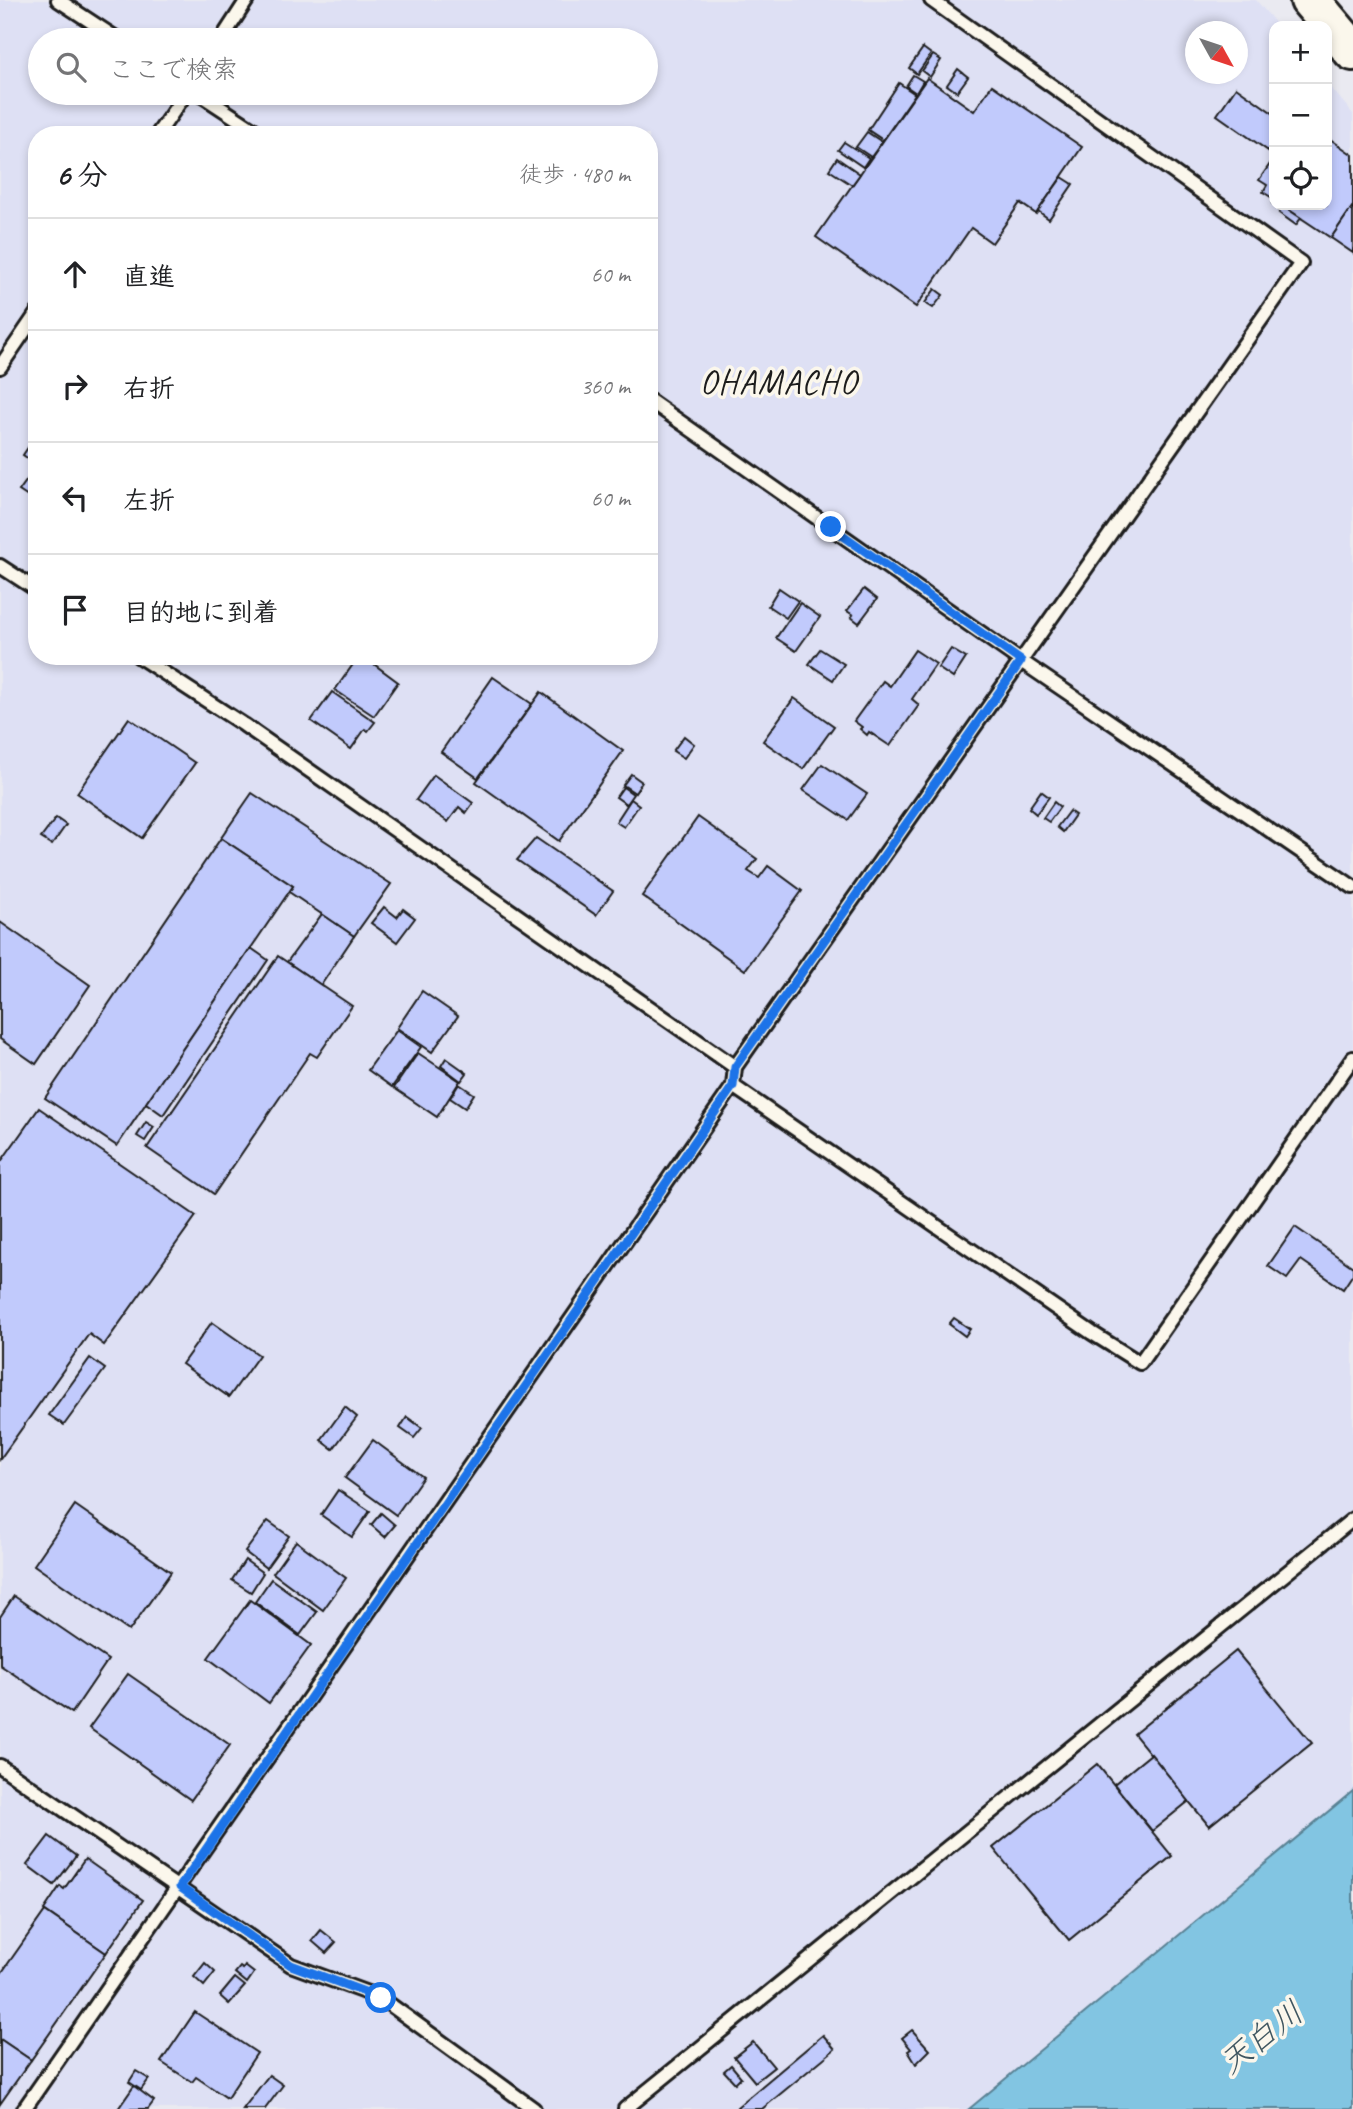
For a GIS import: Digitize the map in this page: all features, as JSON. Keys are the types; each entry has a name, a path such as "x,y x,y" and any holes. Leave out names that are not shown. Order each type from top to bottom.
{"main road":[{"path":"1310,0 1353,51"}],"lane":[{"path":"58,0 101,28"},
{"path":"229,28 247,0"},
{"path":"24,2109 733,1086 735,1067 1301,263 931,0"},
{"path":"163,126 178,105"},
{"path":"216,105 248,126"},
{"path":"0,367 28,326"},
{"path":"658,406 1021,661 1353,887"},
{"path":"0,566 28,584"},
{"path":"152,665 244,725 735,1067"},
{"path":"733,1086 1092,1333 1140,1363 1353,1058"},
{"path":"625,2109 1353,1519"},
{"path":"0,1766 291,1965 381,1998 534,2109"}],"shaded area":[{"path":"0,0 1256,0 1274,21 1269,21 1269,210 1332,210 1332,89 1353,114 1353,1791 969,2109 0,2109"}],"water":[{"name":"天白川","path":"1353,1791 1353,2109 969,2109"}],"building":[{"path":"923,48 931,54 917,74 909,68"},
{"path":"933,55 941,60 930,77 922,71"},
{"path":"958,69 968,77 957,92 947,85"},
{"path":"913,75 923,81 916,93 906,86"},
{"path":"927,78 974,111 992,85 1082,147 1036,214 1020,203 992,243 971,228 916,307 816,237"},
{"path":"899,83 915,94 883,140 868,130"},
{"path":"1236,87 1269,110 1269,151 1217,115"},
{"path":"867,132 882,142 871,157 856,147"},
{"path":"1332,140 1353,155 1353,206 1331,238 1289,210 1332,210"},
{"path":"844,142 869,158 863,167 838,150"},
{"path":"837,158 860,174 852,185 829,170"},
{"path":"1269,165 1269,196 1263,192 1267,185 1259,180"},
{"path":"1062,177 1073,184 1049,219 1038,211"},
{"path":"1353,206 1353,253 1331,238"},
{"path":"1281,210 1289,210 1301,218 1296,225 1279,213"},
{"path":"935,289 943,295 933,308 925,303"},
{"path":"27,480 28,481 28,497 19,491"},
{"path":"779,588 798,601 786,618 768,606"},
{"path":"864,589 877,599 859,623 847,611"},
{"path":"800,603 820,617 796,651 776,638"},
{"path":"820,649 844,664 833,680 809,664"},
{"path":"951,649 966,658 953,678 938,668"},
{"path":"915,650 936,664 912,699 919,705 890,746 869,732 867,735 854,721 883,681 890,686"},
{"path":"353,665 375,665 398,682 374,716 335,690"},
{"path":"493,677 532,704 478,778 441,752"},
{"path":"332,692 375,722 368,731 365,729 351,749 311,721"},
{"path":"541,692 623,751 559,841 476,782"},
{"path":"794,698 834,726 803,769 763,741"},
{"path":"129,718 195,763 142,838 77,793"},
{"path":"684,736 694,744 684,758 673,751"},
{"path":"822,764 867,794 848,820 803,790"},
{"path":"631,774 642,782 635,793 623,785"},
{"path":"434,775 473,803 466,813 459,807 448,822 416,800"},
{"path":"623,787 633,794 626,804 616,797"},
{"path":"1041,791 1049,797 1036,814 1029,808"},
{"path":"252,793 391,884 354,936 289,892 293,886 221,838"},
{"path":"631,799 639,805 624,827 616,822"},
{"path":"1054,802 1060,807 1049,822 1043,818"},
{"path":"1069,811 1075,815 1063,832 1057,827"},
{"path":"698,817 757,859 748,871 759,878 768,866 802,891 745,970 642,896"},
{"path":"56,818 66,825 52,845 41,838"},
{"path":"221,838 293,886 117,1146 45,1098"},
{"path":"536,838 613,891 596,915 517,860"},
{"path":"384,907 397,917 403,909 415,918 397,942 371,923"},
{"path":"322,914 354,936 321,985 287,962"},
{"path":"0,922 90,985 36,1064 0,1039"},
{"path":"251,948 268,960 163,1115 146,1103"},
{"path":"278,956 352,1006 317,1057 310,1053 214,1194 147,1148"},
{"path":"422,991 458,1016 432,1052 397,1028"},
{"path":"397,1030 421,1047 392,1087 368,1070"},
{"path":"418,1053 460,1081 437,1117 394,1088"},
{"path":"446,1058 467,1073 461,1081 441,1066"},
{"path":"459,1084 474,1094 465,1108 450,1098"},
{"path":"39,1108 196,1216 104,1345 89,1334 0,1459 0,1163"},
{"path":"146,1122 154,1127 145,1141 137,1136"},
{"path":"1295,1227 1353,1267 1353,1274 1343,1289 1301,1260 1287,1279 1268,1266"},
{"path":"954,1318 970,1329 965,1336 949,1324"},
{"path":"212,1322 259,1355 229,1397 182,1364"},
{"path":"90,1358 105,1369 64,1425 49,1415"},
{"path":"345,1407 357,1417 333,1449 321,1440"},
{"path":"407,1417 422,1428 414,1438 400,1428"},
{"path":"373,1440 423,1477 396,1515 345,1478"},
{"path":"338,1490 370,1511 352,1537 321,1515"},
{"path":"75,1505 171,1572 129,1631 34,1565"},
{"path":"381,1513 395,1525 385,1537 371,1525"},
{"path":"268,1521 289,1536 266,1568 245,1552"},
{"path":"296,1541 346,1578 323,1610 273,1573"},
{"path":"245,1560 263,1573 251,1592 232,1580"},
{"path":"271,1579 317,1612 300,1635 255,1602"},
{"path":"14,1596 108,1660 72,1713 0,1665 0,1617"},
{"path":"250,1600 311,1645 269,1703 208,1658"},
{"path":"1236,1651 1312,1743 1209,1826 1134,1734"},
{"path":"128,1674 230,1745 191,1800 89,1728"},
{"path":"1151,1754 1189,1801 1152,1831 1114,1784"},
{"path":"1097,1764 1172,1856 1069,1940 993,1848"},
{"path":"49,1836 76,1856 54,1885 27,1865"},
{"path":"85,1859 143,1900 106,1953 44,1910 60,1886 64,1889"},
{"path":"45,1911 106,1953 31,2060 0,2039 0,1975"},
{"path":"321,1930 336,1942 326,1953 312,1941"},
{"path":"205,1963 215,1972 204,1986 194,1977"},
{"path":"245,1966 254,1973 247,1983 235,1973"},
{"path":"235,1978 245,1986 229,2004 220,1996"},
{"path":"195,2012 257,2053 227,2098 196,2077 192,2082 161,2062"},
{"path":"912,2030 930,2050 916,2064 908,2051 911,2049 902,2038"},
{"path":"823,2035 835,2049 762,2109 737,2107"},
{"path":"0,2039 31,2060 0,2104"},
{"path":"753,2042 774,2067 755,2082 734,2057"},
{"path":"731,2065 741,2077 735,2083 724,2071"},
{"path":"136,2071 149,2079 141,2090 129,2082"},
{"path":"269,2075 283,2085 265,2109 243,2109"},
{"path":"134,2086 154,2101 148,2109 118,2109"}],"district":[{"name":"OHAMACHO","path":"779,381"}],"route":[{"path":"381,1998 291,1965 180,1887 733,1086 735,1067 1021,661 831,527"}]}
